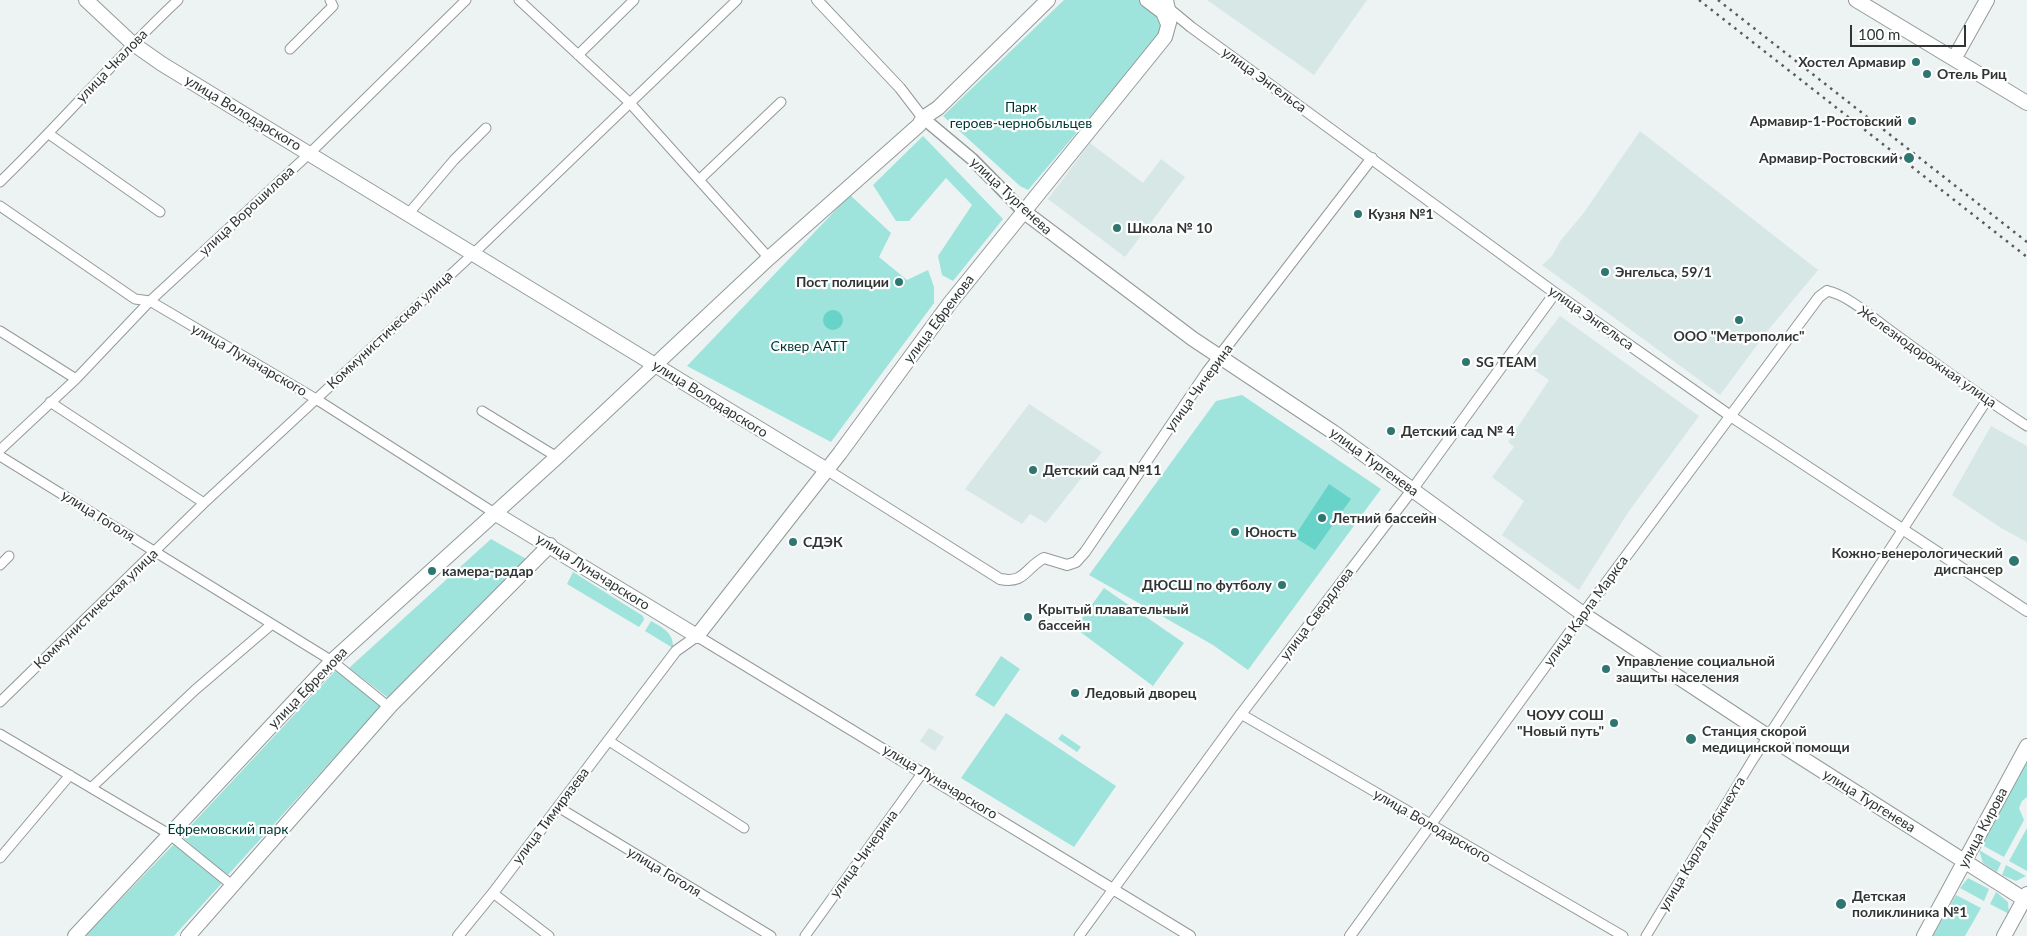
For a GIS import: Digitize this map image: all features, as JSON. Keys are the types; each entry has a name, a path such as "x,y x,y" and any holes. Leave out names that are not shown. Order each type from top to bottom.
{"main road":[{"name":"улица Володарского","path":"86,0 132,44 826,470"},
{"name":"улица Ефремова","path":"75,936 332,661 496,514 769,258 918,125 923,118 938,108 1048,0"},
{"path":"1148,0 1162,12 1167,32"},
{"path":"1856,0 2027,103"},
{"path":"1954,59 1987,0"},
{"path":"1167,32 1169,3"},
{"name":"улица Ефремова","path":"697,636 826,470 950,303 1167,32"},
{"name":"улица Тургенева","path":"923,118 972,159 1023,211 1130,293 1220,357 1333,432 1583,614 1768,737 2026,898"},
{"name":"улица Луначарского","path":"496,514 550,545 697,636"},
{"path":"188,936 389,707 550,545"},
{"name":"улица Кирова","path":"1924,936 1966,862 2027,746"},
{"path":"2004,936 2026,898"}],"street":[{"name":"улица Чкалова","path":"0,182 49,134 132,44 178,0"},
{"path":"290,49 333,6 330,0"},
{"name":"улица Ворошилова","path":"0,450 76,379 150,301 310,153 466,0"},
{"path":"519,0 629,102 769,258"},
{"path":"578,56 634,0"},
{"name":"Коммунистическая улица","path":"0,702 156,552 204,503 474,253 737,0"},
{"name":"улица Тургенева","path":"817,0 900,88 923,118"},
{"name":"улица Энгельса","path":"1169,3 1191,27 1555,293 1732,417 2027,611"},
{"path":"1167,32 1177,28 1191,27"},
{"path":"699,180 781,102"},
{"path":"409,213 454,160 486,128"},
{"path":"49,134 160,212"},
{"name":"улица Чичерина","path":"1012,581 1021,578 1044,558 1067,565 1076,562 1085,552 1207,372 1372,158"},
{"name":"улица Луначарского","path":"0,206 135,300 150,301 316,399 496,514"},
{"name":"Железнодорожная улица","path":"1827,291 1834,292 2027,426"},
{"name":"улица Карла Маркса","path":"1350,936 1583,614 1732,417 1819,298 1827,291"},
{"name":"улица Свердлова","path":"1079,936 1241,714 1412,490 1555,293"},
{"path":"0,331 76,379"},
{"name":"улица Карла Либкнехта","path":"1646,936 1768,737 1987,400"},
{"path":"50,402 204,503"},
{"path":"482,411 557,457"},
{"name":"улица Гоголя","path":"0,456 332,661 389,707"},
{"name":"улица Володарского","path":"826,470 1000,579 1012,581"},
{"path":"0,565 9,556"},
{"path":"91,788 195,690 272,624"},
{"name":"улица Луначарского","path":"697,636 1190,936"},
{"name":"улица Тимирязева","path":"458,936 676,651 697,636"},
{"name":"улица Володарского","path":"1241,714 1623,936"},
{"path":"0,734 170,834 232,886"},
{"path":"609,741 744,828"},
{"name":"улица Чичерина","path":"806,936 923,772"},
{"path":"0,858 70,775"},
{"name":"улица Гоголя","path":"558,807 771,936"},
{"path":"493,892 549,936"}],"shaded area":[{"path":"1207,0 1367,0 1314,75"},
{"path":"1640,131 1818,270 1769,329 1720,395 1542,265 1552,256 1561,240 1583,214"},
{"name":"Школа № 10","path":"1090,143 1143,183 1161,159 1185,177 1125,257 1048,199"},
{"path":"829,310 837,310 843,316 843,324 837,330 829,330 823,324 823,316"},
{"path":"1560,316 1699,416 1629,511 1579,590 1502,535 1524,501 1492,477 1514,447 1508,442 1549,380 1524,363"},
{"name":"Детский сад №11","path":"1029,404 1102,452 1046,523 1030,514 1022,524 965,489"},
{"path":"1991,426 2027,446 2027,542 2001,528 1952,495"},
{"name":"Летний бассейн","path":"1329,484 1351,499 1315,550 1294,537"},
{"path":"929,728 944,737 935,751 920,741"}],"green space":[{"name":"Парк героев-чернобыльцев","path":"1064,0 1143,0 1162,18 1161,33 1028,190 1020,186 943,116"},
{"path":"923,136 1003,219 953,281 942,275 938,256 972,205 946,178 909,221 896,221 873,185"},
{"name":"Сквер ААТТ","path":"850,195 891,233 879,257 907,280 928,270 934,287 934,303 831,442 687,366"},
{"name":"Юность","path":"1242,395 1381,489 1248,670 1213,645 1089,575 1216,401"},
{"path":"491,539 528,560 391,700 349,668"},
{"path":"573,572 643,616 644,620 639,627 567,584"},
{"path":"1104,588 1184,643 1153,686 1075,628"},
{"path":"651,621 670,635 673,648 645,631"},
{"path":"1001,656 1020,669 994,707 975,695"},
{"name":"Ефремовский парк","path":"336,670 382,705 227,876 181,836"},
{"path":"1006,713 1116,786 1074,847 961,778"},
{"path":"1062,734 1081,747 1077,752 1058,739"},
{"path":"2027,759 2027,797 2022,801 2019,808 2024,820 2004,857 1982,845"},
{"path":"2027,828 2027,871 2009,861"},
{"name":"Ефремовский парк","path":"175,843 222,883 174,936 85,936"},
{"path":"1979,850 2001,863 1997,872 1983,863"},
{"path":"2006,865 2026,876 2016,881 2002,875"},
{"path":"1968,878 1989,889 1984,901 1960,888"},
{"path":"1996,892 2008,902 2009,914 1990,904"},
{"path":"1956,895 1981,908 1965,936 1933,936"}],"railway":[{"path":"1699,0 2027,257"},
{"path":"1718,0 2027,242"}],"place":[{"name":"Хостел Армавир","path":"1916,62"},
{"name":"Отель Риц","path":"1927,74"},
{"name":"Армавир-1-Ростовский","path":"1912,121"},
{"name":"Армавир-Ростовский","path":"1909,158"},
{"name":"Кузня №1","path":"1358,214"},
{"name":"Школа № 10","path":"1117,228"},
{"name":"Энгельса, 59/1","path":"1605,272"},
{"name":"Пост полиции","path":"899,282"},
{"name":"ООО \"Метрополис\"","path":"1739,320"},
{"name":"SG TEAM","path":"1466,362"},
{"name":"Детский сад № 4","path":"1391,431"},
{"name":"Детский сад №11","path":"1033,470"},
{"name":"Летний бассейн","path":"1322,518"},
{"name":"Юность","path":"1235,532"},
{"name":"СДЭК","path":"793,542"},
{"name":"Кожно-венерологический диспансер","path":"2014,561"},
{"name":"камера-радар","path":"432,571"},
{"name":"ДЮСШ по футболу","path":"1282,585"},
{"name":"Крытый плавательный бассейн","path":"1028,617"},
{"name":"Управление социальной защиты населения","path":"1606,669"},
{"name":"Ледовый дворец","path":"1075,693"},
{"name":"ЧОУУ СОШ \"Новый путь\"","path":"1614,723"},
{"name":"Станция скорой медицинской помощи","path":"1691,739"},
{"name":"Детская поликлиника №1","path":"1841,904"}]}
